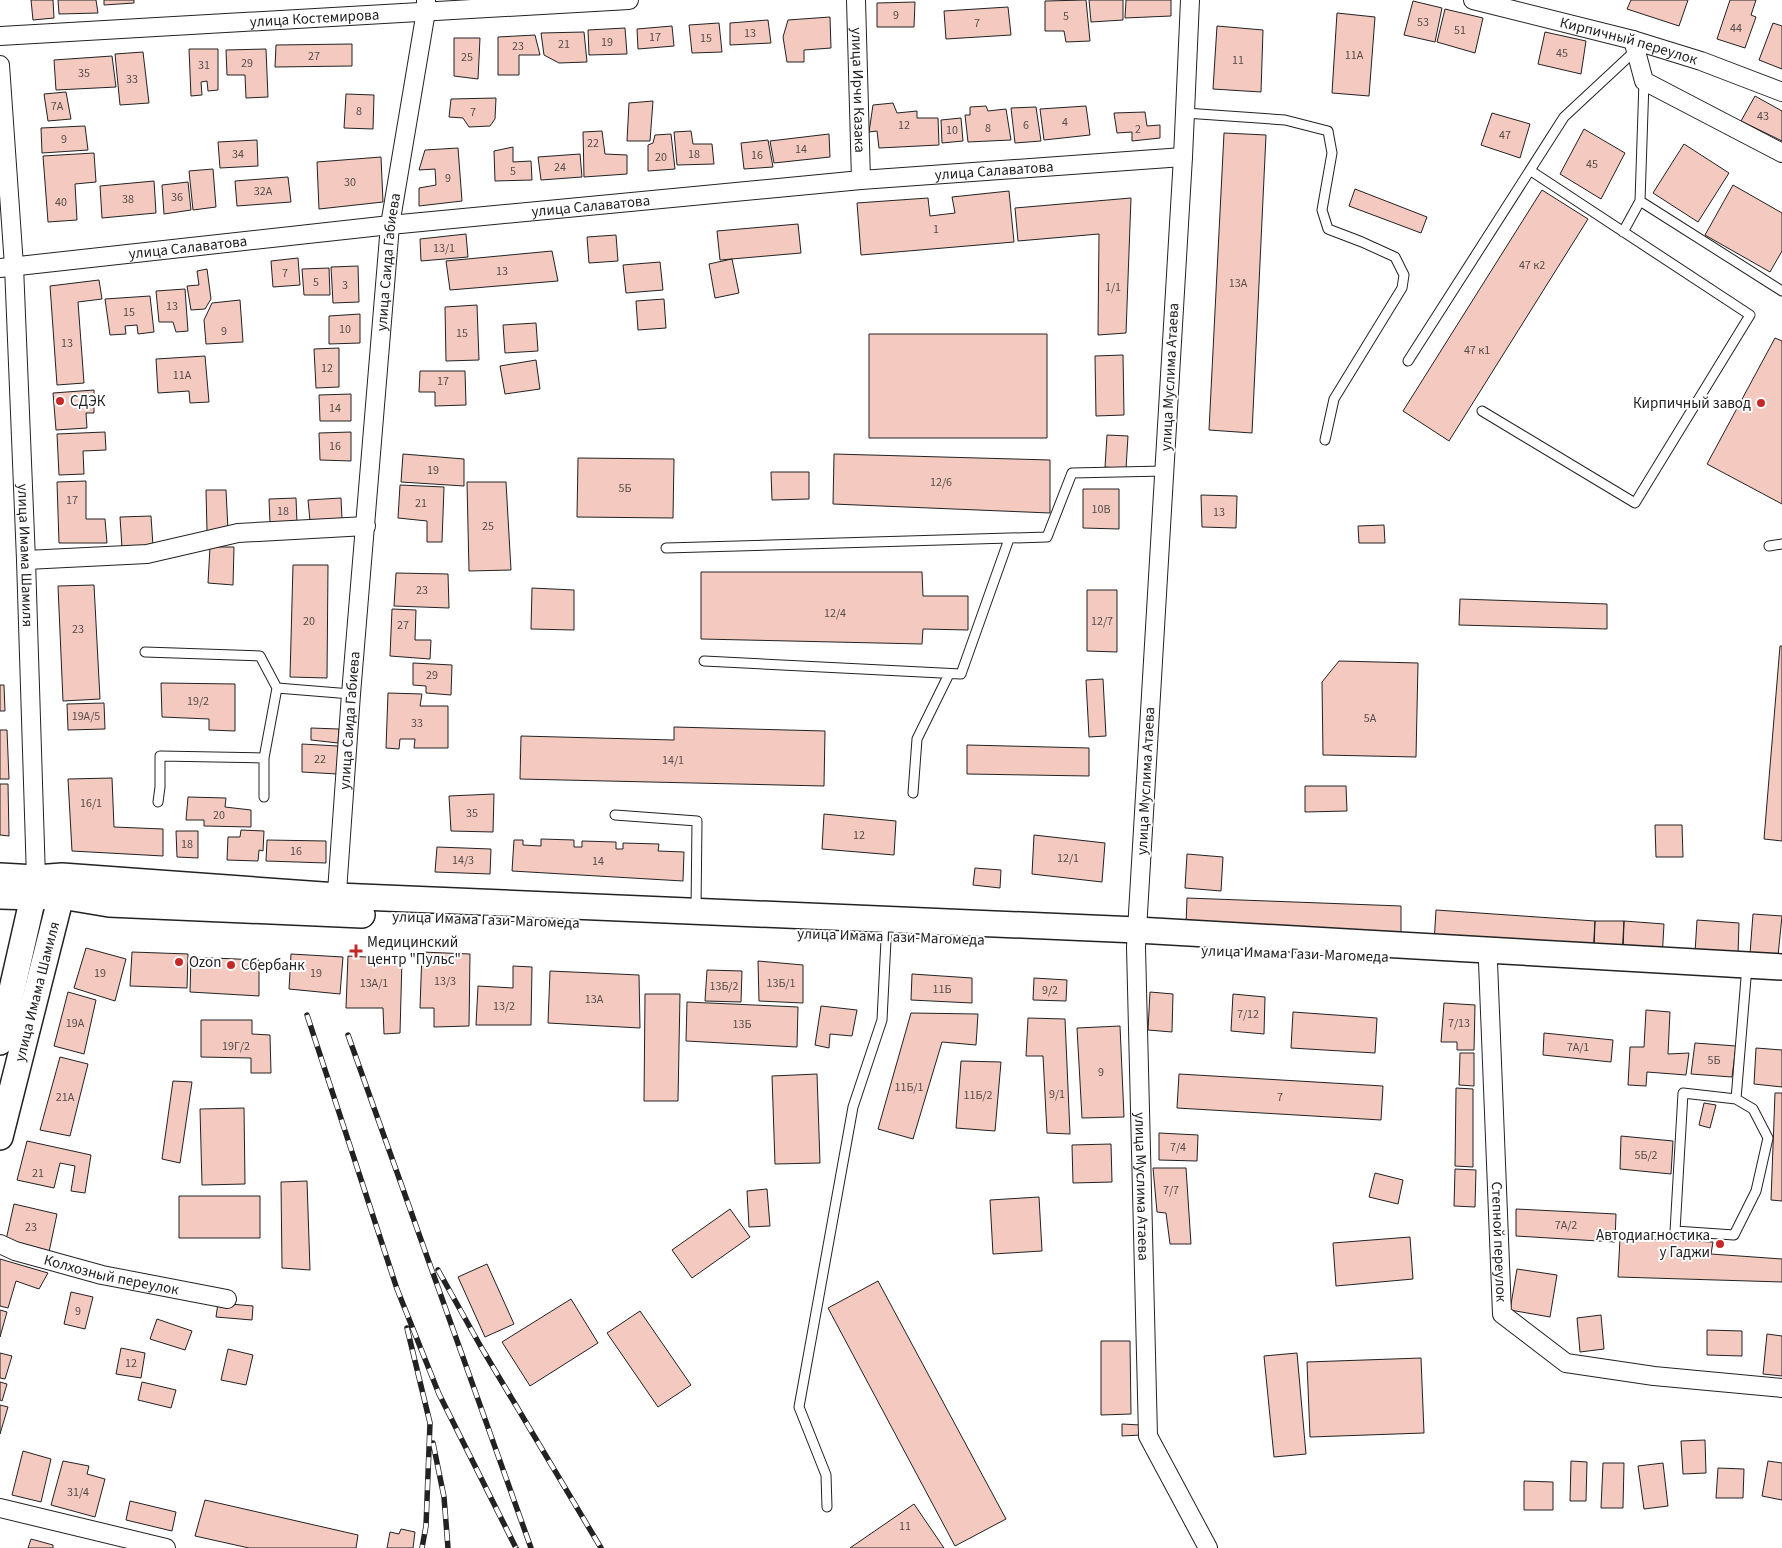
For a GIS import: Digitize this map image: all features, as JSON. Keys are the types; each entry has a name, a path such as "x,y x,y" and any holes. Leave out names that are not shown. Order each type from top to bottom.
{"main road":[{"path":"0,876 35,888"},
{"name":"улица Имама Гази-Магомеда","path":"0,896 35,888 61,886 109,904 336,905 1137,938 1488,962 1746,972 1782,980"},
{"name":"улица Имама Шамиля","path":"0,1137 61,886"},
{"name":"улица Имама Шамиля","path":"0,1042 35,888"},
{"path":"336,905 696,912 886,928"},
{"path":"1137,938 1746,972 1782,967"}],"street":[{"name":"улица Костемирова","path":"0,36 426,5 629,0"},
{"name":"улица Ирчи Казака","path":"856,0 861,180"},
{"name":"улица Муслима Атаева","path":"1190,0 1183,156 1137,938 1148,1436 1208,1548"},
{"name":"Кирпичный переулок","path":"1473,0 1635,45 1701,61 1782,92"},
{"name":"улица Саида Габиева","path":"336,905 351,694 390,225 426,5"},
{"path":"1635,45 1644,81 1782,153"},
{"name":"улица Имама Шамиля","path":"0,65 7,267 26,560 35,888"},
{"name":"улица Салаватова","path":"7,267 390,225 861,180 1183,156"},
{"path":"26,560 146,554 238,534 366,526"},
{"name":"Степной переулок","path":"1488,962 1502,1314 1566,1363 1654,1376 1782,1388"},
{"name":"Колхозный переулок","path":"0,1244 102,1276 227,1300"},
{"path":"0,1508 166,1548"}],"lane":[{"path":"1408,361 1564,117 1635,45"},
{"path":"1623,232 1640,201 1644,81"},
{"path":"1185,113 1285,120 1328,131 1332,153 1322,210 1328,229 1395,257 1404,275 1402,288 1334,399 1325,440"},
{"path":"1482,411 1635,503 1750,315 1531,171"},
{"path":"1640,201 1782,290"},
{"path":"666,548 1048,537 1072,473 1164,471"},
{"path":"704,661 961,674 1009,539"},
{"path":"1769,546 1782,544"},
{"path":"144,652 260,656 276,688 264,758 264,797"},
{"path":"912,793 917,739 949,674"},
{"path":"276,688 351,694"},
{"path":"158,802 160,756 264,758"},
{"path":"615,815 697,821 696,912"},
{"path":"827,1507 826,1475 799,1407 853,1107 882,1020 886,928"},
{"path":"1736,1099 1746,972"},
{"path":"1683,1093 1736,1099 1753,1110 1768,1138 1756,1191 1734,1235 1675,1231 1683,1093"}],"building":[{"path":"31,0 53,0 54,18 33,20"},
{"path":"58,0 96,0 98,13 59,14"},
{"path":"104,0 134,0 134,3 104,5"},
{"path":"1086,0 1090,41 1066,42 1064,31 1045,31 1045,1"},
{"path":"1089,0 1123,0 1123,20 1091,22"},
{"path":"1126,0 1171,0 1171,16 1125,18"},
{"path":"1631,0 1688,0 1679,26 1627,9"},
{"path":"1730,0 1756,0 1751,15 1756,17 1745,48 1717,39"},
{"path":"1413,1 1442,8 1435,42 1404,35"},
{"path":"915,2 914,27 877,27 877,3"},
{"path":"1008,7 1011,35 946,39 944,11"},
{"path":"1445,9 1483,18 1475,53 1437,42"},
{"path":"1337,13 1375,17 1369,96 1332,93"},
{"path":"830,17 831,48 804,50 804,62 787,62 783,37 788,20"},
{"path":"768,20 771,43 730,45 730,23"},
{"path":"719,23 722,52 692,53 689,25"},
{"path":"1773,23 1782,26 1782,69 1759,60"},
{"path":"672,26 674,46 638,49 637,29"},
{"path":"1217,26 1263,30 1261,92 1213,89"},
{"path":"625,28 627,54 589,55 588,30"},
{"path":"584,32 587,62 559,63 544,55 541,33"},
{"path":"1545,32 1586,41 1581,74 1538,64"},
{"path":"535,35 540,55 519,55 519,75 498,75 498,37"},
{"path":"454,38 480,38 478,79 454,76"},
{"path":"352,44 352,66 275,67 276,45"},
{"path":"189,49 218,49 218,90 208,91 207,81 201,82 202,95 191,96"},
{"path":"266,49 268,97 246,98 245,75 227,75 226,50"},
{"path":"143,52 149,103 120,105 115,54"},
{"path":"112,56 116,87 56,90 54,60"},
{"path":"66,92 71,119 48,121 44,94"},
{"path":"346,94 374,95 373,129 344,128"},
{"path":"1755,96 1782,111 1782,141 1741,121"},
{"path":"496,98 495,119 490,126 469,127 463,118 449,117 451,99"},
{"path":"653,101 650,141 627,141 629,103"},
{"path":"893,103 897,113 917,111 917,118 938,118 939,145 879,148 877,131 869,132 873,105"},
{"path":"986,106 988,111 1006,109 1011,140 968,142 965,115 970,115 970,107"},
{"path":"1086,106 1090,135 1044,140 1040,109"},
{"path":"1036,107 1041,141 1015,143 1011,108"},
{"path":"1145,112 1147,126 1160,125 1160,138 1132,141 1132,132 1117,133 1114,113"},
{"path":"1492,113 1530,124 1520,158 1481,145"},
{"path":"961,118 963,141 942,143 941,120"},
{"path":"85,126 88,150 42,153 41,128"},
{"path":"1584,129 1625,153 1601,199 1560,174"},
{"path":"602,131 605,154 627,155 627,174 584,177 583,132"},
{"path":"691,131 693,144 712,144 714,164 677,165 674,132"},
{"path":"1224,133 1266,135 1252,433 1209,430"},
{"path":"671,134 675,169 648,171 648,145 653,143 655,135"},
{"path":"829,134 830,157 774,163 770,141"},
{"path":"257,140 258,166 220,168 218,142"},
{"path":"768,140 773,167 744,169 741,143"},
{"path":"1684,144 1729,173 1698,222 1653,193"},
{"path":"513,147 513,162 531,161 532,180 495,181 494,151"},
{"path":"458,148 462,201 419,206 419,188 436,185 435,169 419,170 425,150"},
{"path":"94,153 96,182 75,184 77,220 48,222 43,156"},
{"path":"580,154 582,177 541,180 538,157"},
{"path":"381,157 383,202 319,209 317,162"},
{"path":"213,169 216,207 193,210 189,171"},
{"path":"288,177 291,202 237,206 235,181"},
{"path":"154,181 156,213 102,218 100,186"},
{"path":"188,182 191,210 164,214 162,185"},
{"path":"1733,185 1782,213 1782,251 1770,272 1705,235"},
{"path":"1355,189 1427,217 1421,233 1349,206"},
{"path":"1542,190 1588,219 1449,441 1403,411"},
{"path":"1009,191 1014,242 861,255 857,203 928,198 930,216 955,213 952,197"},
{"path":"1131,198 1126,333 1098,335 1099,234 1018,241 1015,208"},
{"path":"798,224 801,253 720,260 717,231"},
{"path":"466,234 468,257 421,261 420,239"},
{"path":"616,235 618,261 589,263 587,237"},
{"path":"552,251 558,281 450,290 446,261"},
{"path":"298,258 300,285 273,287 271,261"},
{"path":"732,259 739,293 715,298 709,264"},
{"path":"660,262 663,290 626,293 623,265"},
{"path":"358,266 359,302 333,303 331,267"},
{"path":"329,268 330,295 304,295 302,269"},
{"path":"207,269 211,299 205,309 191,310 187,286 199,285 197,271"},
{"path":"99,280 102,299 78,302 84,383 57,385 50,286"},
{"path":"185,289 188,331 176,332 173,322 159,322 156,291"},
{"path":"150,296 154,332 138,334 137,325 125,326 126,334 110,335 105,299"},
{"path":"664,299 666,328 638,330 636,301"},
{"path":"240,300 243,342 206,344 204,320 212,303"},
{"path":"477,305 479,360 446,361 445,307"},
{"path":"360,314 360,343 329,344 329,316"},
{"path":"536,323 538,351 505,353 503,325"},
{"path":"869,334 1047,334 1047,438 869,438"},
{"name":"Кирпичный завод","path":"1775,338 1782,341 1782,504 1707,464"},
{"path":"339,348 339,387 316,388 314,349"},
{"path":"1123,355 1124,415 1096,416 1095,356"},
{"path":"205,356 209,402 190,403 189,391 158,393 156,359"},
{"path":"536,360 540,389 505,394 500,366"},
{"path":"420,371 465,371 466,405 435,406 435,392 419,392"},
{"path":"94,390 94,413 86,413 87,428 56,430 53,393"},
{"path":"351,394 351,421 320,421 319,395"},
{"path":"105,432 106,450 83,451 84,474 59,475 57,434"},
{"path":"351,432 351,461 320,460 319,433"},
{"path":"1107,435 1128,436 1126,469 1105,467"},
{"path":"403,454 464,459 464,486 401,482"},
{"path":"834,454 1050,460 1050,513 833,504"},
{"path":"578,458 674,459 673,518 577,517"},
{"path":"771,472 809,472 809,499 772,500"},
{"path":"86,481 86,519 105,519 107,543 59,543 57,482"},
{"path":"467,482 506,482 511,570 469,571"},
{"path":"400,485 444,487 442,542 427,542 427,521 398,518"},
{"path":"1083,489 1119,489 1119,529 1083,528"},
{"path":"206,490 226,490 228,530 207,531"},
{"path":"1201,495 1237,496 1236,528 1202,527"},
{"path":"296,498 297,523 270,523 269,499"},
{"path":"341,498 342,519 310,521 308,500"},
{"path":"151,516 153,546 122,548 120,517"},
{"path":"1384,525 1385,543 1359,543 1358,526"},
{"path":"210,547 234,547 233,585 208,583"},
{"path":"293,565 328,565 327,678 290,677"},
{"path":"701,572 922,572 923,596 968,596 968,630 923,629 922,644 701,639"},
{"path":"396,573 448,574 449,608 394,606"},
{"path":"94,585 100,699 63,701 58,586"},
{"path":"532,588 574,590 574,630 531,629"},
{"path":"1087,590 1117,590 1117,652 1087,651"},
{"path":"1460,599 1607,604 1607,629 1459,625"},
{"path":"392,609 416,610 415,640 431,640 430,659 390,656"},
{"path":"1780,646 1782,646 1782,841 1764,839"},
{"path":"1339,661 1418,663 1416,757 1323,755 1322,682"},
{"path":"413,663 452,665 451,695 426,693 426,686 413,685"},
{"path":"1103,679 1106,736 1089,737 1086,680"},
{"path":"161,683 235,684 235,731 209,730 209,719 162,717"},
{"path":"0,685 4,685 5,711 0,711"},
{"path":"388,693 422,694 420,706 448,706 448,748 414,748 415,739 400,739 399,749 386,748"},
{"path":"104,703 105,729 68,730 67,704"},
{"path":"674,727 825,731 824,786 520,779 521,736 674,740"},
{"path":"311,728 339,729 338,743 311,740"},
{"path":"0,730 7,730 9,779 0,779"},
{"path":"302,744 338,746 337,774 302,772"},
{"path":"967,745 1089,748 1089,776 967,774"},
{"path":"112,778 114,827 163,829 163,856 72,851 68,779"},
{"path":"0,784 8,784 9,836 0,835"},
{"path":"1305,786 1346,786 1347,811 1305,812"},
{"path":"494,794 493,832 451,831 449,796"},
{"path":"188,797 226,798 225,807 251,810 251,827 204,826 204,820 186,820"},
{"path":"824,814 896,821 894,855 822,849"},
{"path":"1655,825 1682,825 1683,857 1656,857"},
{"path":"241,830 264,831 263,851 259,850 258,861 227,860 228,837 240,837"},
{"path":"176,831 198,831 198,858 177,857"},
{"path":"1034,835 1105,843 1102,882 1032,874"},
{"path":"541,839 574,840 574,847 582,847 582,841 616,842 616,849 623,849 623,843 659,844 658,851 684,852 683,881 512,871 514,840 523,840 523,845 541,846"},
{"path":"267,840 326,841 326,863 266,861"},
{"path":"437,847 491,849 490,874 435,872"},
{"path":"1187,854 1223,857 1221,891 1185,888"},
{"path":"975,868 1001,870 1000,888 973,885"},
{"path":"1187,898 1401,906 1401,932 1186,924"},
{"path":"1436,910 1595,921 1593,954 1434,943"},
{"path":"1753,914 1782,916 1778,956 1750,954"},
{"path":"1697,920 1739,923 1738,955 1695,953"},
{"path":"1595,921 1624,921 1623,954 1594,952"},
{"path":"1624,921 1664,924 1662,959 1622,956"},
{"path":"86,948 126,959 115,1001 74,988"},
{"path":"132,952 188,954 187,988 130,986"},
{"path":"422,952 470,954 469,1026 434,1027 434,1008 420,1008"},
{"path":"291,954 343,957 340,994 289,989"},
{"path":"348,956 402,959 400,1033 384,1034 383,1008 346,1008"},
{"path":"191,957 259,960 259,996 190,992"},
{"path":"758,961 803,965 803,1003 759,1001"},
{"path":"513,966 532,967 531,1025 476,1025 478,986 513,988"},
{"path":"707,970 742,971 741,1002 705,1001"},
{"path":"550,971 639,975 640,1028 548,1023"},
{"path":"912,974 972,978 972,1003 911,1000"},
{"path":"1034,978 1067,980 1066,1001 1033,1000"},
{"path":"68,992 96,1000 84,1054 54,1046"},
{"path":"1150,992 1173,994 1172,1032 1148,1030"},
{"path":"645,994 680,994 678,1101 644,1101"},
{"path":"1233,994 1265,997 1264,1034 1231,1031"},
{"path":"687,1002 798,1007 797,1047 686,1041"},
{"path":"1444,1003 1475,1005 1474,1050 1457,1050 1457,1042 1441,1042"},
{"path":"821,1006 857,1010 852,1036 830,1034 829,1048 815,1045"},
{"path":"1646,1010 1670,1012 1668,1054 1689,1053 1686,1075 1647,1072 1646,1086 1628,1085 1630,1047 1644,1047"},
{"path":"1293,1012 1377,1018 1375,1053 1291,1048"},
{"path":"911,1013 978,1014 976,1045 942,1042 913,1139 878,1129"},
{"path":"1028,1018 1065,1019 1070,1134 1047,1133 1043,1056 1026,1056"},
{"path":"201,1020 252,1020 252,1034 270,1035 271,1073 251,1073 251,1058 201,1057"},
{"path":"1120,1026 1124,1117 1082,1118 1077,1028"},
{"path":"1544,1033 1613,1040 1611,1062 1543,1055"},
{"path":"1695,1043 1736,1046 1732,1077 1691,1074"},
{"path":"1756,1048 1782,1050 1782,1087 1754,1084"},
{"path":"1460,1053 1474,1053 1474,1086 1459,1085"},
{"path":"60,1057 88,1064 70,1136 40,1130"},
{"path":"961,1061 1001,1062 995,1131 956,1128"},
{"path":"817,1074 820,1163 775,1164 772,1076"},
{"path":"1179,1074 1383,1086 1381,1120 1177,1108"},
{"path":"173,1081 192,1082 180,1163 162,1159"},
{"path":"1456,1088 1473,1089 1473,1167 1455,1166"},
{"path":"1775,1093 1782,1093 1782,1201 1771,1200"},
{"path":"1704,1103 1716,1105 1710,1128 1699,1125"},
{"path":"244,1108 245,1184 202,1185 200,1109"},
{"path":"1159,1133 1198,1135 1197,1161 1159,1160"},
{"path":"1621,1136 1673,1141 1671,1174 1620,1169"},
{"path":"27,1141 91,1155 85,1193 71,1191 75,1166 60,1163 54,1188 17,1180"},
{"path":"1111,1144 1112,1182 1073,1183 1072,1145"},
{"path":"1153,1168 1186,1168 1191,1244 1170,1244 1166,1213 1157,1212"},
{"path":"1455,1169 1476,1170 1475,1207 1454,1206"},
{"path":"1375,1173 1403,1180 1398,1204 1369,1197"},
{"path":"307,1181 310,1270 282,1268 281,1182"},
{"path":"767,1189 770,1226 749,1227 747,1191"},
{"path":"179,1196 260,1196 260,1238 179,1238"},
{"path":"1039,1197 1042,1251 993,1254 990,1200"},
{"path":"14,1204 57,1214 49,1252 6,1240"},
{"path":"730,1209 750,1237 692,1278 672,1250"},
{"path":"1516,1209 1616,1214 1615,1242 1516,1236"},
{"path":"1410,1237 1413,1279 1336,1286 1333,1243"},
{"path":"1620,1238 1713,1242 1711,1254 1782,1259 1782,1282 1618,1277"},
{"path":"0,1259 48,1273 39,1289 16,1281 8,1308 0,1306"},
{"path":"487,1264 514,1324 485,1337 458,1277"},
{"path":"1517,1269 1557,1275 1550,1317 1510,1310"},
{"path":"878,1281 1006,1519 955,1546 828,1308"},
{"path":"71,1292 93,1297 85,1329 64,1324"},
{"path":"571,1299 598,1343 530,1386 502,1342"},
{"path":"218,1303 253,1306 252,1320 216,1317"},
{"path":"0,1310 7,1312 0,1337"},
{"path":"640,1311 691,1385 658,1407 607,1333"},
{"path":"1601,1315 1604,1349 1580,1352 1577,1318"},
{"path":"157,1319 192,1331 185,1350 150,1339"},
{"path":"1707,1330 1742,1331 1742,1356 1707,1355"},
{"path":"1767,1334 1782,1336 1782,1376 1763,1374"},
{"path":"1101,1341 1130,1341 1131,1414 1101,1415"},
{"path":"121,1348 145,1353 141,1378 116,1374"},
{"path":"228,1349 253,1355 246,1385 221,1380"},
{"path":"0,1353 12,1356 5,1379 0,1378"},
{"path":"1297,1353 1306,1454 1274,1457 1264,1356"},
{"path":"1421,1358 1424,1433 1310,1437 1307,1362"},
{"path":"0,1382 7,1384 2,1401 0,1400"},
{"path":"142,1382 176,1390 171,1408 138,1400"},
{"path":"0,1405 8,1407 0,1434"},
{"path":"1122,1424 1140,1425 1141,1435 1122,1436"},
{"path":"1705,1440 1706,1473 1683,1474 1681,1441"},
{"path":"23,1451 51,1459 41,1502 12,1495"},
{"path":"63,1461 89,1466 87,1474 105,1479 95,1517 51,1505"},
{"path":"1571,1461 1587,1462 1586,1501 1570,1501"},
{"path":"1768,1461 1782,1463 1782,1500 1762,1496"},
{"path":"1603,1463 1624,1463 1623,1508 1601,1508"},
{"path":"1663,1463 1668,1506 1644,1509 1638,1466"},
{"path":"1718,1468 1744,1469 1743,1498 1716,1498"},
{"path":"1524,1481 1553,1482 1553,1510 1524,1510"},
{"path":"205,1500 358,1535 356,1548 249,1548 195,1536"},
{"path":"130,1501 176,1512 172,1531 126,1520"},
{"path":"914,1504 944,1548 850,1548"},
{"path":"401,1529 415,1532 413,1548 387,1548 390,1532 399,1534"},
{"path":"31,1539 53,1545 53,1548 28,1548"}],"railway":[{"path":"307,1015 397,1289 439,1394 516,1548"},
{"path":"348,1035 531,1548"},
{"path":"438,1270 481,1347 601,1548"},
{"path":"407,1328 430,1423 426,1526 422,1548"},
{"path":"433,1443 444,1497 448,1548"}],"place":[{"name":"СДЭК","path":"60,401"},
{"name":"Кирпичный завод","path":"1761,403"},
{"name":"Медицинский центр \"Пульс\"","path":"356,951"},
{"name":"Ozon","path":"179,962"},
{"name":"Сбербанк","path":"231,965"},
{"name":"Автодиагностика у Гаджи","path":"1720,1244"}]}
